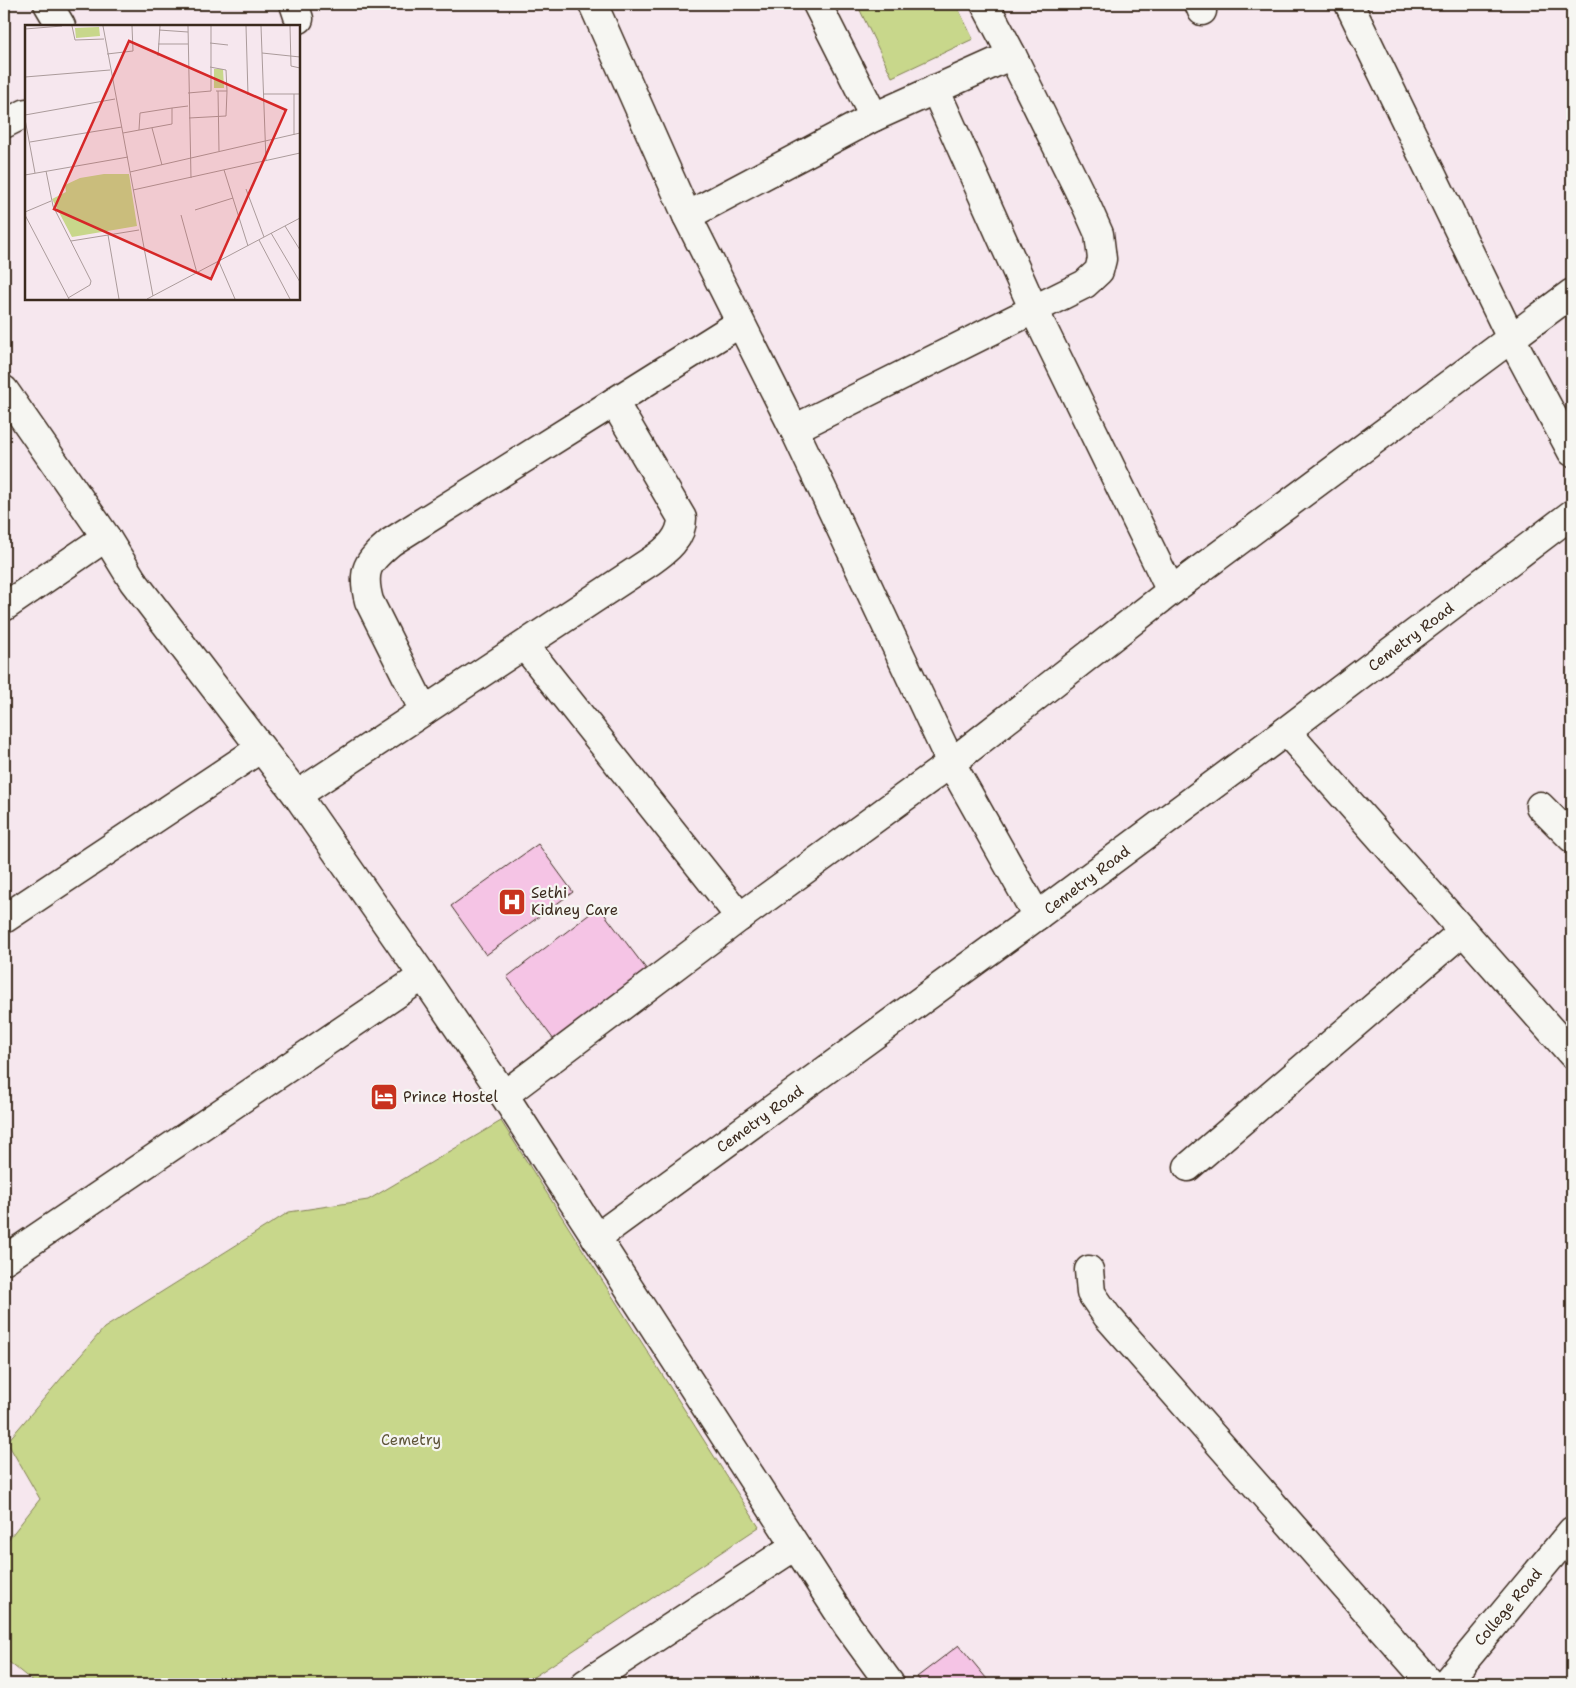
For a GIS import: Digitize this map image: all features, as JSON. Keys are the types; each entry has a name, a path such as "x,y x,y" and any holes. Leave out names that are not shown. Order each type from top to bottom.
{"street":[{"path":"48,4 60,25"},
{"path":"593,4 687,216 794,429 951,763 1038,916"},
{"path":"817,4 874,117"},
{"path":"794,429 1085,284 1099,271 1102,259 1099,234 1012,55 985,4"},
{"path":"1349,4 1511,338 1572,452"},
{"path":"687,216 874,117 1012,55"},
{"path":"935,89 1034,310 1172,590"},
{"path":"4,124 25,114"},
{"path":"504,1095 740,917 951,763 1172,590 1572,293"},
{"path":"424,711 369,601 365,586 366,569 379,552 391,542 740,323"},
{"path":"4,390 106,538 133,581 297,794 423,976 504,1095 847,1625 890,1684"},
{"path":"297,794 524,646 664,552 674,542 682,528 682,518 614,402"},
{"name":"Cemetry Road","path":"596,1238 1038,916 1572,514"},
{"path":"4,607 106,538"},
{"path":"524,646 740,917"},
{"path":"1286,731 1572,1054"},
{"path":"4,919 261,748"},
{"path":"1540,806 1572,838"},
{"path":"1188,1167 1463,931"},
{"path":"4,1260 423,976"},
{"path":"1089,1270 1092,1292 1107,1316 1431,1684"},
{"name":"College Road","path":"1444,1684 1572,1531"},
{"path":"586,1684 795,1546"}],"green space":[{"path":"857,4 956,4 973,39 892,77"},
{"name":"Cemetry","path":"501,1121 759,1527 523,1684 36,1684 4,1658 4,1545 40,1499 7,1442 104,1328 289,1212 368,1200"}],"building":[{"path":"538,844 573,892 486,955 451,906"},
{"path":"599,907 647,970 554,1040 507,977"},
{"path":"959,1645 991,1684 923,1684 917,1677"}],"place":[{"name":"Sethi Kidney Care","path":"512,902"},
{"name":"Prince Hostel","path":"384,1097"}]}
